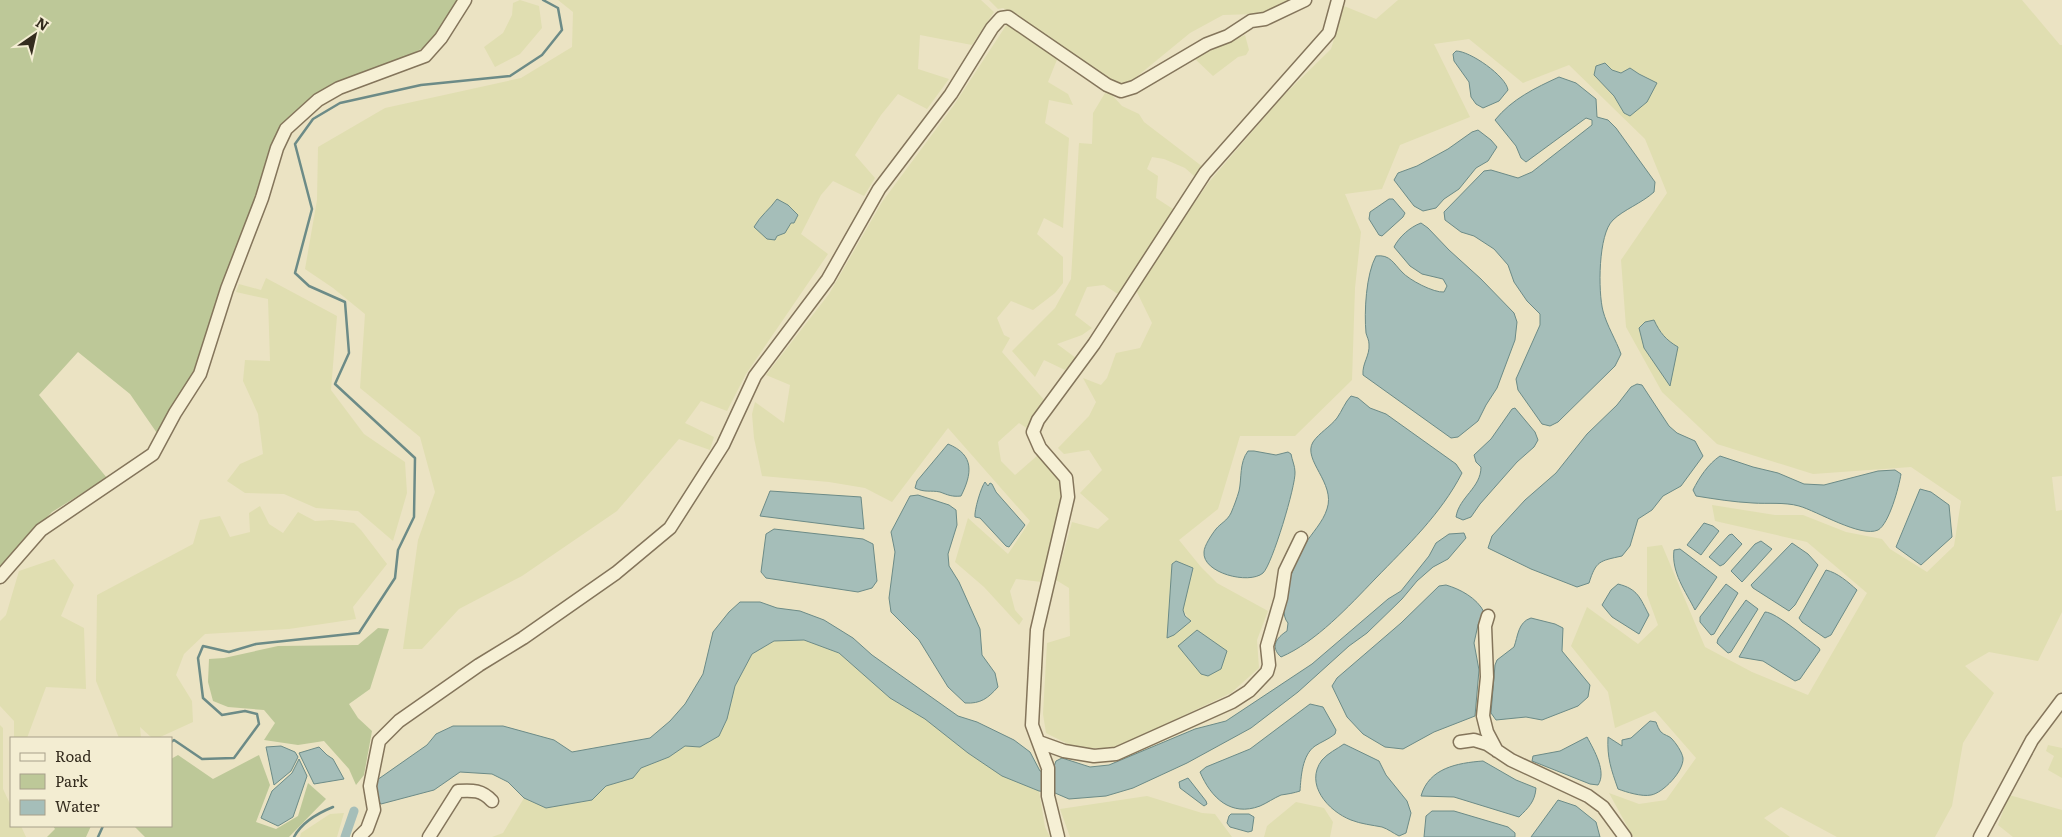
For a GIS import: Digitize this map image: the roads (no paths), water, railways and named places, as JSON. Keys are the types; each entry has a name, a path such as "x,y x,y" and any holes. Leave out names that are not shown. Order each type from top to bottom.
{"street":[{"path":"0,577 41,530 153,454 175,413 200,374 227,289 262,198 276,148 286,129 318,100 339,88 425,56 441,38 466,0"},
{"path":"359,837 367,829 374,810 370,786 379,741 399,721 616,574 670,528 723,445 755,376 828,279 879,189 951,94 992,28 1001,18 1008,17 1099,80 1121,91 1134,88 1207,44 1228,36 1251,21 1265,19 1304,0"},
{"path":"1058,837 1048,796 1048,768 1032,725 1037,630 1068,497 1066,478 1040,448 1033,432 1038,420 1094,344 1205,173 1329,33 1338,0"},
{"path":"1039,742 1064,751 1094,756 1116,754 1232,702 1249,691 1267,672 1269,665 1267,646 1281,598 1285,571 1301,538"},
{"path":"1488,616 1485,626 1486,676 1483,716 1487,732 1498,751"},
{"path":"1980,837 2032,740 2062,700"},
{"path":"1460,742 1474,740 1488,744 1511,760 1588,796 1603,807 1625,837"},
{"path":"429,837 458,791 480,791 486,794 492,801"}],"water":[{"path":"1456,51 1470,55 1486,65 1501,78 1508,90 1499,101 1483,108 1476,104 1471,97 1469,82 1454,61 1453,54"},
{"path":"1605,63 1612,70 1621,73 1630,68 1657,83 1647,102 1630,116 1624,113 1614,96 1594,75 1596,66"},
{"path":"1559,77 1576,83 1596,99 1597,117 1608,120 1616,128 1655,182 1654,192 1613,220 1604,237 1600,264 1601,302 1607,322 1621,354 1615,366 1558,422 1550,426 1542,424 1518,390 1516,379 1540,325 1540,314 1527,301 1514,282 1508,265 1494,249 1474,236 1461,232 1445,220 1444,212 1484,171 1491,170 1518,178 1532,172 1592,125 1592,120 1586,118 1526,162 1521,158 1516,146 1495,120 1516,100"},
{"path":"1478,130 1497,147 1488,161 1476,168 1459,189 1444,199 1436,208 1423,211 1414,206 1394,180 1398,173 1417,166"},
{"path":"777,199 788,205 798,215 785,233 777,236 775,240 767,239 754,227"},
{"path":"1389,199 1393,199 1405,213 1382,236 1379,235 1369,219 1370,212"},
{"path":"1421,223 1514,313 1517,322 1515,340 1497,388 1478,421 1458,437 1451,438 1363,375 1369,348 1365,324 1366,293 1376,256 1388,258 1405,275 1428,288 1444,292 1447,286 1443,279 1422,274 1410,266 1394,247 1405,233"},
{"path":"1654,320 1664,336 1678,347 1670,386 1644,348 1639,328 1645,322"},
{"path":"1637,384 1642,385 1669,426 1677,433 1695,441 1703,456 1681,486 1663,496 1652,510 1638,519 1630,546 1622,556 1600,563 1596,566 1589,583 1577,587 1531,569 1488,548 1492,536 1525,500 1556,473 1587,434 1617,405 1631,387"},
{"path":"1351,396 1358,398 1370,408 1386,414 1456,464 1462,473 1454,488 1423,529 1354,600 1319,633 1281,657 1275,646 1277,640 1287,631 1288,623 1284,607 1288,584 1301,551 1325,514 1329,499 1311,449 1313,442 1337,418"},
{"path":"1515,408 1535,432 1538,440 1534,447 1517,462 1480,504 1471,517 1463,520 1456,517 1461,504 1478,481 1481,467 1476,462 1474,455 1491,439 1512,409"},
{"path":"948,444 957,448 963,454 969,466 965,488 961,496 915,488 917,481"},
{"path":"1248,451 1276,455 1288,452 1291,454 1295,472 1292,492 1272,556 1263,573 1248,578 1228,575 1210,566 1205,559 1204,549 1212,534 1231,513 1239,491 1243,460"},
{"path":"1720,456 1778,473 1804,484 1824,485 1878,471 1895,470 1901,474 1896,496 1886,521 1878,530 1870,531 1850,527 1799,506 1738,502 1696,496 1693,490 1698,481 1708,467"},
{"path":"985,482 988,486 990,483 992,484 996,492 1025,525 1009,547 980,518 975,517 978,499"},
{"path":"1920,489 1931,492 1949,505 1952,537 1921,565 1896,547"},
{"path":"770,491 861,497 864,529 760,516"},
{"path":"918,495 949,505 956,510 957,525 948,554 949,566 959,582 980,629 982,655 995,673 998,687 980,701 965,703 948,687 919,640 891,612 889,598 895,552 891,532 910,496"},
{"path":"1704,523 1713,526 1719,531 1701,555 1687,545"},
{"path":"774,529 863,539 873,544 877,581 872,588 858,592 766,578 761,572 766,534"},
{"path":"1464,533 1466,538 1448,559 1433,567 1367,633 1349,646 1298,692 1251,728 1187,763 1133,788 1106,796 1069,799 1055,793 1039,791 1002,776 968,753 925,719 890,698 839,653 804,640 774,641 752,654 735,686 727,719 719,736 700,747 685,746 669,757 641,768 633,778 606,786 592,800 546,808 524,798 508,782 492,774 460,772 434,790 381,804 376,798 374,784 377,780 427,745 436,734 453,726 503,726 554,740 572,752 650,738 670,721 685,704 703,674 713,632 740,602 760,602 777,608 800,611 824,620 853,638 872,655 958,716 977,722 1014,740 1030,752 1040,771 1052,772 1056,761 1062,758 1090,767 1109,765 1195,729 1226,721 1312,664 1388,599 1401,591 1429,556 1436,543 1449,534"},
{"path":"1732,534 1742,544 1720,566 1709,557"},
{"path":"1761,541 1772,549 1742,582 1731,571 1755,544"},
{"path":"1792,543 1808,554 1818,565 1795,605 1789,611 1751,585"},
{"path":"1680,549 1717,577 1695,610 1680,582 1675,566 1674,550"},
{"path":"1176,561 1193,568 1183,610 1185,616 1191,621 1174,635 1167,638 1172,564"},
{"path":"1826,570 1839,576 1857,590 1831,635 1825,638 1799,618"},
{"path":"1618,584 1625,586 1638,595 1649,615 1639,634 1612,617 1602,605 1611,590"},
{"path":"1726,584 1738,593 1714,634 1711,635 1700,622 1700,617"},
{"path":"1446,585 1468,595 1477,602 1484,612 1478,625 1474,643 1479,670 1475,716 1434,732 1403,749 1385,747 1363,734 1347,717 1332,686 1337,678 1401,623 1439,586"},
{"path":"1746,600 1758,609 1731,652 1728,653 1717,643 1718,639"},
{"path":"1765,612 1777,616 1819,648 1820,650 1800,679 1795,681 1763,661 1739,657"},
{"path":"1531,618 1563,628 1562,651 1590,685 1588,697 1578,706 1542,720 1526,717 1496,720 1491,713 1495,665 1497,660 1514,647 1521,626"},
{"path":"1197,630 1227,651 1221,669 1208,676 1201,674 1178,646"},
{"path":"1310,704 1323,707 1336,730 1335,734 1315,746 1307,755 1303,767 1300,791 1281,795 1250,809 1231,807 1216,797 1200,772 1206,767 1250,749"},
{"path":"1650,721 1656,722 1661,732 1671,738 1678,748 1683,758 1680,769 1667,786 1651,795 1639,795 1618,789 1610,763 1608,737 1622,746 1622,740 1631,738"},
{"path":"1587,737 1596,754 1600,768 1601,774 1598,785 1590,784 1532,761 1533,756 1560,751"},
{"path":"1344,744 1379,761 1386,775 1407,801 1411,813 1406,833 1399,836 1382,827 1351,820 1334,810 1321,796 1317,787 1317,769 1324,758"},
{"path":"281,746 295,752 298,757 291,771 274,785 266,747"},
{"path":"319,747 333,759 344,779 314,784 299,753"},
{"path":"299,759 307,776 293,817 278,826 261,818 272,791 292,773"},
{"path":"1483,761 1516,780 1536,788 1533,801 1519,817 1454,797 1421,796 1430,779 1437,773 1463,763"},
{"path":"1188,778 1206,801 1207,804 1204,806 1180,788 1179,782"},
{"path":"1558,800 1576,806 1596,822 1600,837 1531,837"},
{"path":"1432,811 1454,811 1508,827 1515,833 1515,837 1424,837 1426,816"},
{"path":"1231,814 1249,814 1254,817 1252,831 1248,832 1230,827 1227,823"}],"waterway":[{"path":"172,741 174,740 202,759 234,758 259,724 257,714 245,711 222,715 203,698 198,658 203,646 229,652 256,644 359,633 395,578 398,550 414,517 415,458 335,384 349,353 345,302 309,286 295,273 312,209 295,144 313,119 340,103 421,85 510,76 542,55 562,30 558,8 543,0"},
{"path":"294,837 301,827 311,819 333,807"},
{"path":"345,837 354,811"},
{"path":"98,837 103,827"}]}
